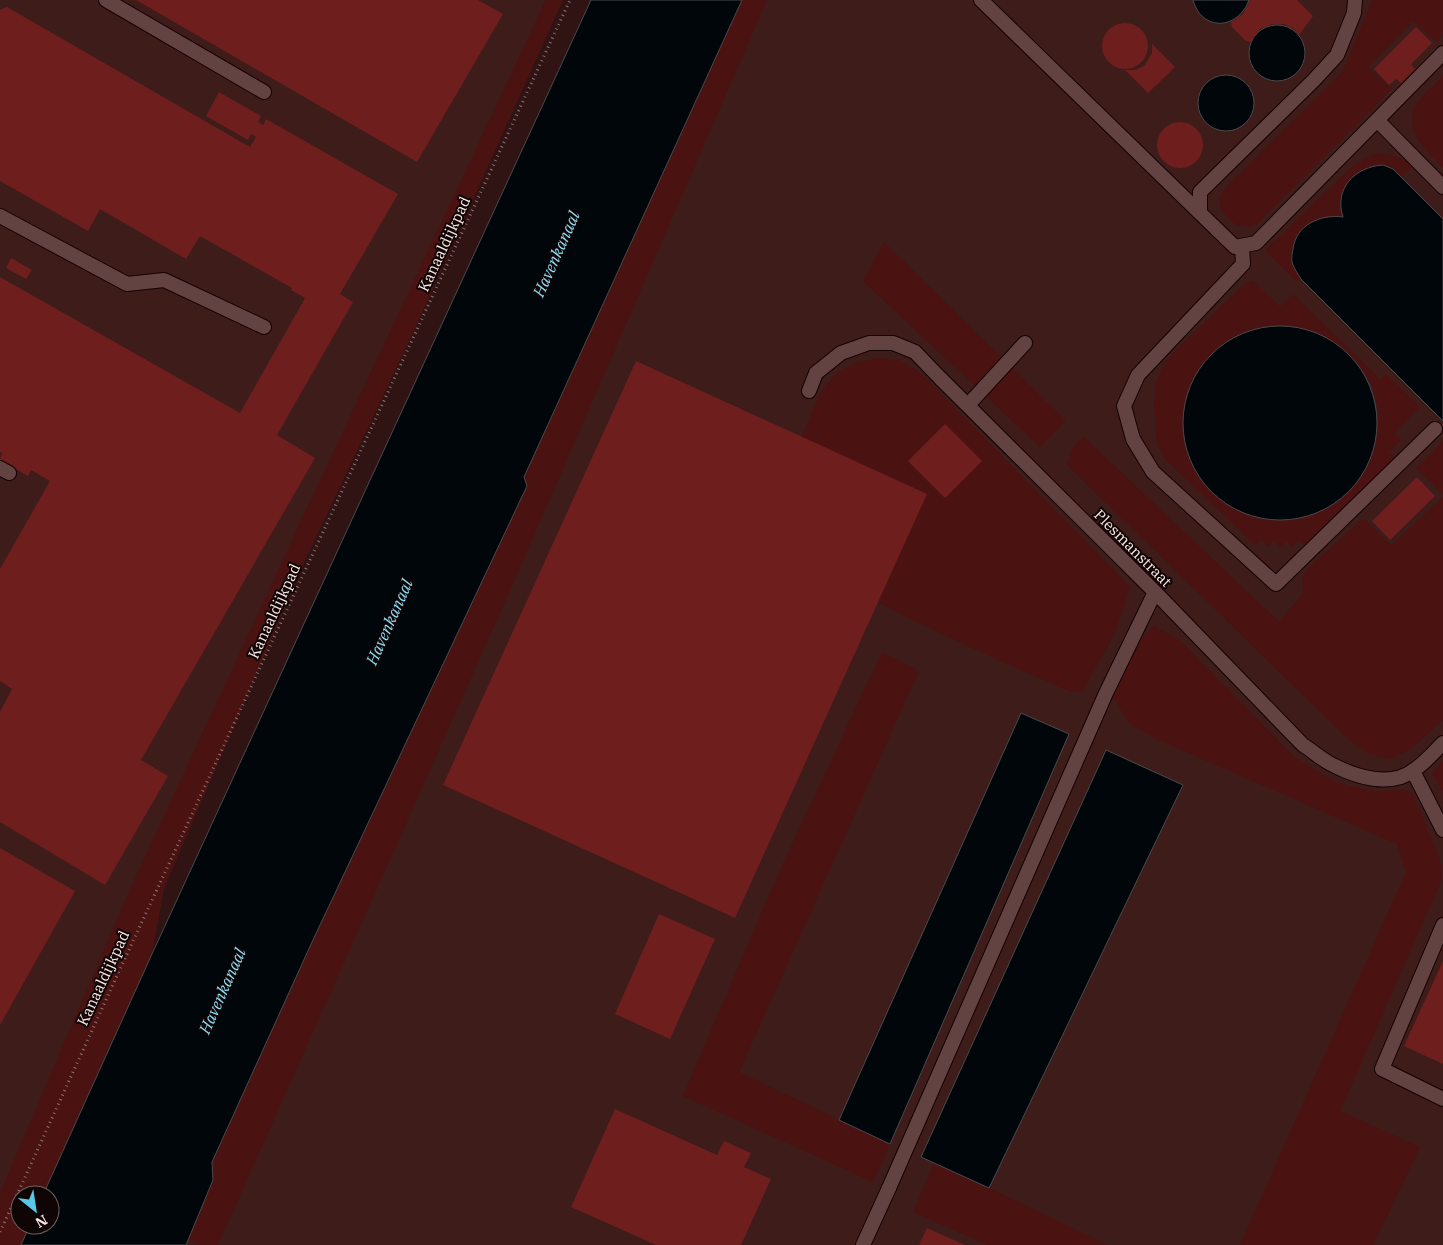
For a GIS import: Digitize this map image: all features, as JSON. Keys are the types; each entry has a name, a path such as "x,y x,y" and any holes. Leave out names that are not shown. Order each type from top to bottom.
{"street":[{"path":"106,0 264,92"},
{"path":"981,0 1235,247 1256,244 1443,54"},
{"path":"1200,213 1200,192 1337,55 1354,13 1354,0"},
{"path":"1378,120 1443,186"},
{"path":"0,216 127,284 164,280 264,327"},
{"path":"1242,246 1243,264 1138,374 1124,406 1133,439 1153,472 1276,584 1434,429"},
{"name":"Plesmanstraat","path":"809,391 816,373 841,353 869,343 893,343 915,352 1155,592 1304,745 1332,764 1360,775 1383,780 1399,778 1413,771 1443,744"},
{"path":"968,405 1025,343"},
{"path":"862,1245 889,1188 1106,693 1155,592"},
{"path":"1413,771 1443,830"},
{"path":"1443,925 1382,1070 1443,1099"}],"path":[{"name":"Kanaaldijkpad","path":"0,1232 125,958 570,0"}],"shaded area":[{"path":"0,0 546,0 364,413 13,1185 10,1185 10,1192 0,1214"},
{"path":"546,0 563,0 412,335 303,565 164,889 152,954 48,1185 10,1185 10,1235 26,1235 21,1245 0,1245 0,1193 126,898"},
{"path":"742,0 1443,0 1443,1245 186,1245 213,1180"},
{"path":"742,0 767,0 512,586 218,1245 199,1245 188,1240 213,1180 212,1162 312,942 527,486 524,477"},
{"path":"1372,0 1443,0 1443,34 1436,42 1413,21 1368,67 1392,89 1257,224 1249,227 1236,225 1221,210 1219,200 1223,190 1343,71"},
{"path":"1443,76 1443,167 1418,139 1412,123 1412,114 1418,101"},
{"path":"1381,154 1398,157 1413,166 1401,177 1387,166 1376,166 1344,191 1340,202 1343,217 1337,216 1293,265 1301,278 1297,282 1265,250 1356,163 1372,155"},
{"path":"884,242 1066,421 1040,447 863,281"},
{"path":"1253,281 1280,307 1293,294 1380,379 1386,374 1420,407 1394,433 1401,440 1389,452 1394,458 1305,546 1299,541 1292,547 1287,541 1280,547 1274,541 1268,546 1262,540 1255,545 1163,457 1156,439 1154,403 1156,382 1166,360 1248,282","holes":["1274,327 1301,328 1355,359 1372,384 1379,414 1372,452 1296,519 1269,519 1244,512 1248,331"]},
{"path":"879,358 899,360 921,373 1130,587 1115,633 1082,692 1071,692 896,612 760,532 821,392 834,377 846,368 860,362"},
{"path":"1084,437 1279,622 1304,592 1302,583 1305,571 1364,518 1391,546 1443,497 1443,720 1409,750 1390,759 1369,754 1346,737 1067,465 1073,447"},
{"path":"1443,441 1443,494 1416,468"},
{"path":"1154,626 1182,642 1294,757 1332,780 1357,788 1379,791 1404,789 1413,794 1440,860 1442,879 1340,1111 1420,1147 1373,1245 1240,1245 1406,872 1397,844 1154,738 1129,723 1113,696 1117,682 1137,643"},
{"path":"882,652 919,671 739,1072 890,1144 873,1182 683,1096 780,870"},
{"path":"1443,762 1443,791 1432,773"},
{"path":"934,1163 1108,1245 988,1245 913,1212"}],"water":[{"name":"Havenkanaal","path":"591,0 742,0 524,477 527,486 312,942 212,1162 213,1180 186,1245 21,1245 26,1235 60,1235 60,1185 48,1185"},
{"path":"1193,0 1249,0 1244,10 1237,17 1229,22 1220,23 1204,18"},
{"path":"1277,25 1288,27 1297,33 1303,42 1305,53 1303,64 1297,73 1288,79 1277,81 1266,79 1257,73 1251,64 1249,53 1251,42 1257,33 1266,27"},
{"path":"1226,75 1237,77 1246,83 1252,92 1254,103 1252,114 1246,123 1237,129 1226,131 1215,129 1206,123 1200,114 1198,103 1200,92 1206,83 1215,77"},
{"path":"1383,165 1393,169 1443,219 1443,421 1301,279 1292,263 1295,241 1299,233 1310,223 1318,219 1343,217 1341,197 1349,181 1363,170"},
{"path":"1270,326 1290,326 1326,337 1349,354 1361,369 1370,386 1377,413 1377,433 1370,460 1361,477 1349,492 1334,504 1317,513 1290,520 1270,520 1234,509 1218,498 1205,485 1194,469 1187,451 1183,433 1183,413 1194,377 1205,361 1218,348 1234,337 1252,330"},
{"path":"1021,713 1069,734 890,1144 839,1120"},
{"path":"1106,750 1183,785 989,1188 921,1157"}],"building":[{"path":"136,0 478,0 503,14 417,162"},
{"path":"1250,0 1297,0 1313,16 1299,35 1294,29 1284,24 1272,24 1260,29 1251,42 1246,41 1232,27 1231,22 1243,14"},
{"path":"7,7 250,147 256,137 251,134 248,140 206,116 219,92 261,116 258,122 263,125 266,119 398,194 340,294 353,302 277,435 315,458 141,760 168,776 105,885 0,822 0,712 12,689 0,681 0,569 50,481 31,470 28,476 0,460 2,453 0,452 0,277 240,413 305,298 291,290 292,288 200,236 186,259 100,209 88,231 0,181 0,10"},
{"path":"1125,23 1138,27 1144,33 1148,46 1144,59 1138,65 1125,69 1112,65 1106,59 1102,46 1106,33 1112,27"},
{"path":"1416,27 1432,43 1411,64 1415,69 1401,83 1396,79 1389,85 1374,69"},
{"path":"1152,44 1175,67 1148,93 1125,70 1136,70 1145,65 1152,53"},
{"path":"1180,122 1193,126 1199,132 1203,145 1199,158 1193,164 1180,168 1167,164 1161,158 1157,145 1161,132 1167,126"},
{"path":"11,258 32,270 26,279 6,268"},
{"path":"636,361 927,494 735,918 443,785"},
{"path":"945,424 982,461 945,498 908,461"},
{"path":"1417,477 1435,496 1390,540 1372,521"},
{"path":"0,848 75,891 0,1025"},
{"path":"659,914 715,939 670,1039 615,1014"},
{"path":"1443,961 1443,1064 1404,1046"},
{"path":"615,1109 717,1155 724,1141 751,1153 744,1167 771,1179 741,1245 656,1245 571,1207"},
{"path":"927,1228 965,1245 919,1245"}]}
